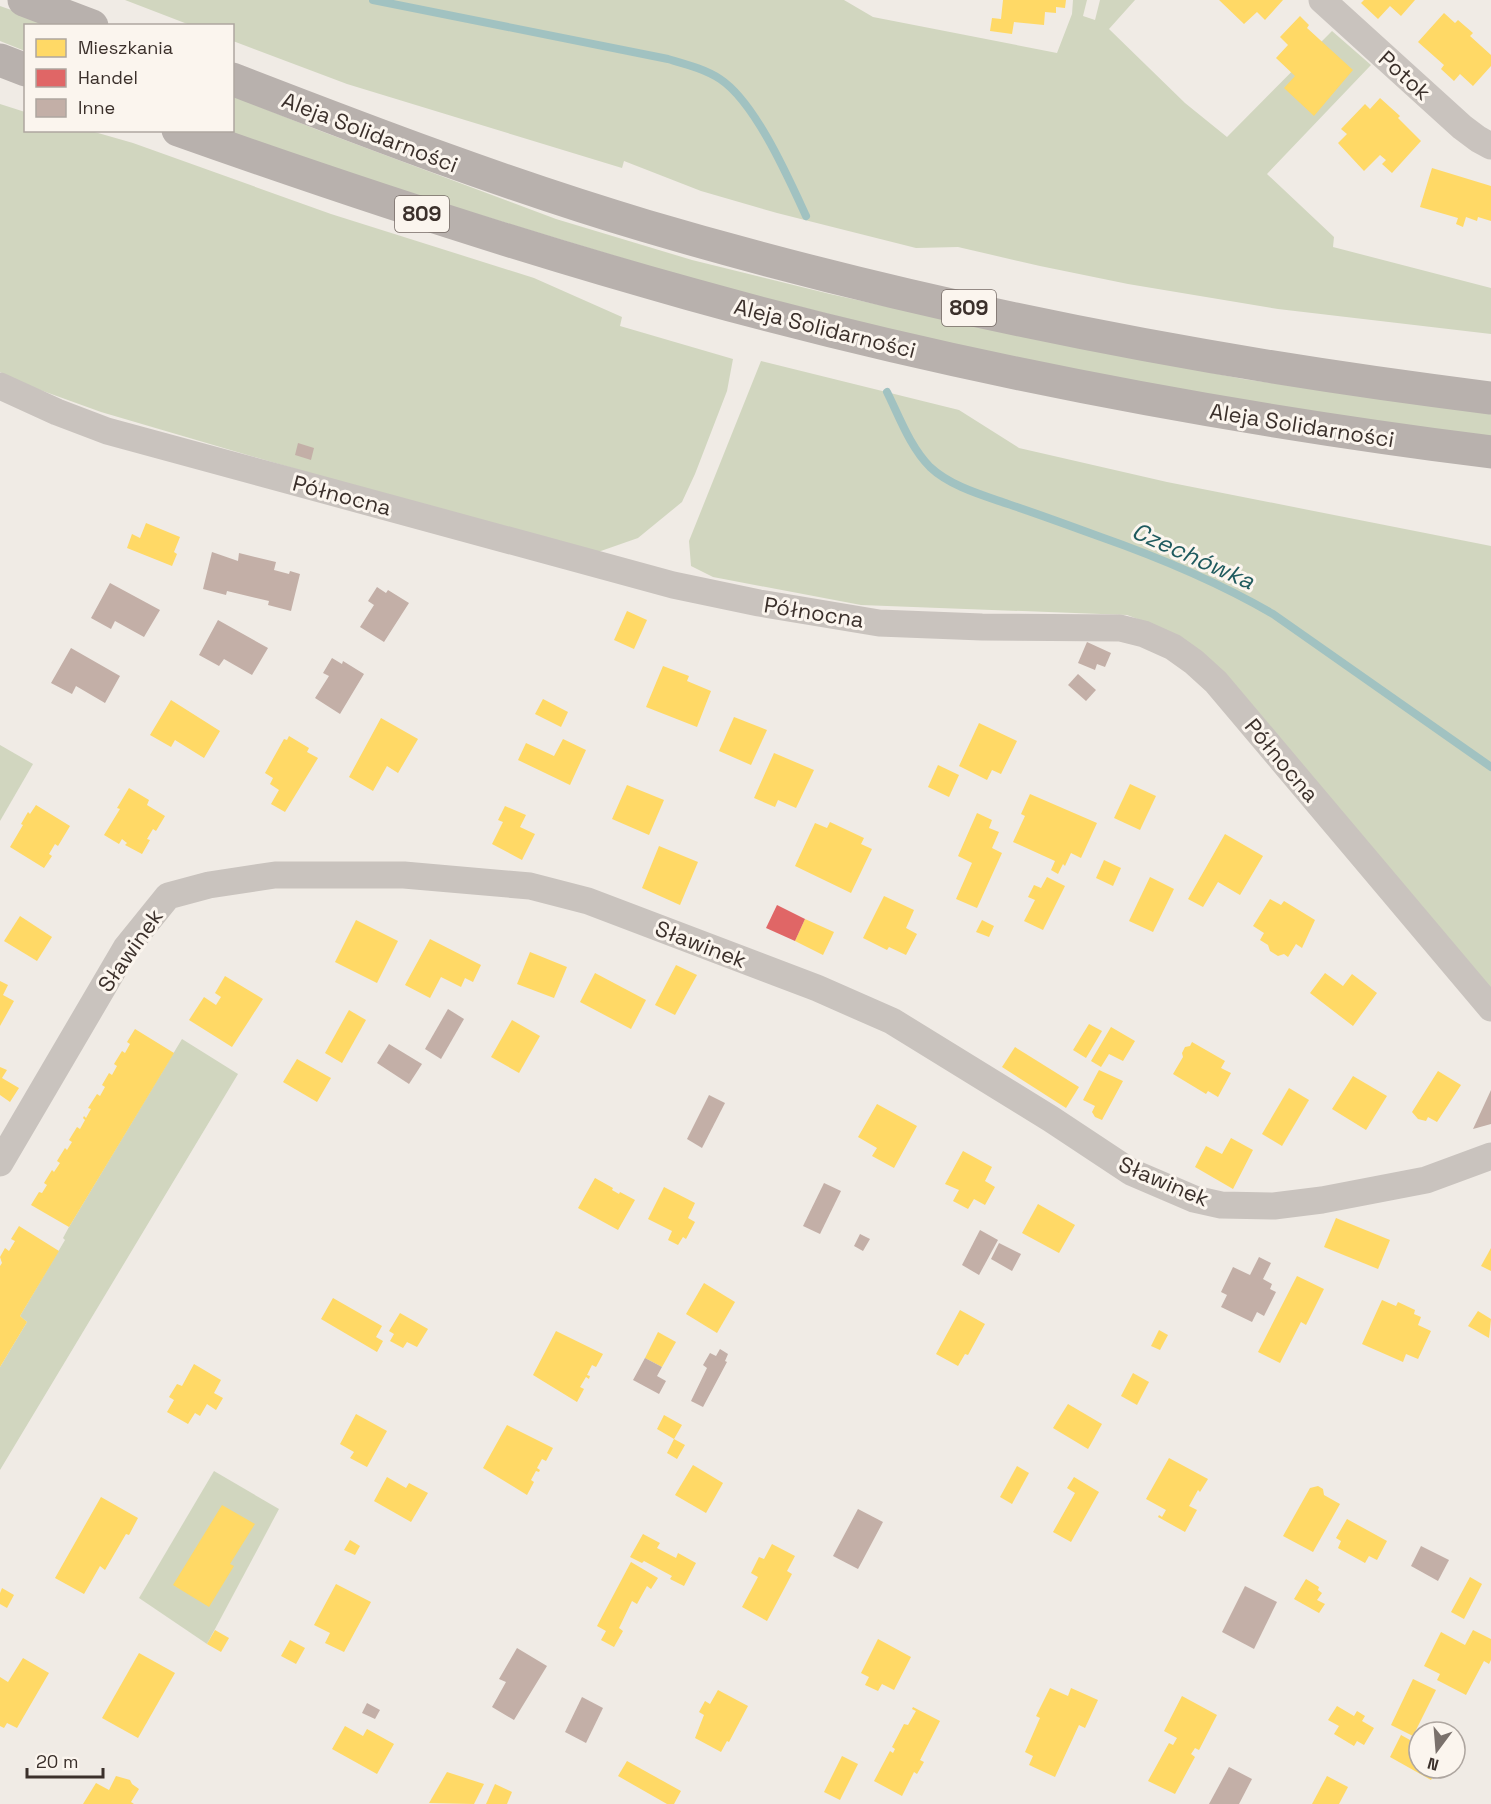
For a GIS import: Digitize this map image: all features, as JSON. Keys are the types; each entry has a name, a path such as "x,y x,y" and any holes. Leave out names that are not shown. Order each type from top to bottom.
{"main road":[{"path":"24,0 87,24"},
{"path":"73,0 115,24"},
{"path":"0,60 24,69"},
{"name":"Aleja Solidarności","path":"234,80 421,152 529,189 646,226 792,266 949,303 1116,338 1337,377 1491,398"},
{"path":"0,84 24,91"},
{"name":"Aleja Solidarności","path":"184,132 471,230 671,289 826,330 967,362 1246,417 1491,452"},
{"path":"1412,442 1491,469"}],"street":[{"name":"Potok","path":"1323,0 1462,127 1491,146"},
{"name":"Północna","path":"0,386 57,412 108,431 673,585 759,603 879,623 982,627 1120,628 1144,634 1173,647 1216,682 1491,1008"},
{"name":"Sławinek","path":"0,1162 126,948 168,896 209,885 275,875 404,876 507,884 530,886 588,901 817,988 892,1021 1051,1119 1131,1172 1194,1199 1221,1205 1263,1206 1322,1200 1426,1180 1491,1156"}],"green space":[{"path":"125,0 844,0 873,17 1057,53 1072,14 1073,0 1087,0 1083,16 1095,20 1100,0 1135,0 1109,29 1185,103 1227,137 1332,31 1371,65 1267,174 1334,237 1333,247 1491,288 1491,334 1278,309 1128,284 958,247 916,248 777,213 701,191 624,161 622,168 347,84 234,41 234,24 187,24"},
{"path":"0,6 51,24 24,24 24,51 0,41"},
{"path":"234,96 556,219 692,260 957,322 1243,379 1491,414 1491,439 1152,388 983,353 701,282 348,175 230,132 234,132"},
{"path":"0,104 24,112 24,132 94,132 133,143 331,214 534,278 622,317 620,326 733,359 727,391 682,502 638,538 598,552 541,541 101,412 18,382 0,372"},
{"path":"761,361 959,410 1019,448 1167,482 1491,546 1491,1007 1159,627 1127,615 861,605 713,577 691,566 689,541"},
{"path":"0,745 33,764 0,821"},
{"path":"182,1039 238,1074 0,1470 0,1367 27,1322 20,1316 65,1240 63,1238 69,1227"},
{"path":"214,1471 279,1509 207,1644 139,1598"}],"building: Mieszkania":[{"path":"1003,0 1066,0 1065,8 1056,7 1056,13 1045,12 1044,25 1014,22 1012,34 990,31 992,18 1001,19"},
{"path":"1219,0 1283,0 1265,20 1257,12 1244,24"},
{"path":"1364,0 1415,0 1401,16 1390,6 1378,19 1361,3"},
{"path":"1444,13 1455,23 1458,20 1473,33 1470,36 1491,55 1491,66 1473,86 1460,74 1454,81 1441,69 1444,65 1418,42"},
{"path":"1300,16 1309,25 1307,28 1353,70 1314,116 1284,88 1295,76 1276,58 1288,45 1280,37"},
{"path":"1380,98 1400,116 1398,118 1421,141 1392,173 1382,164 1386,160 1380,155 1364,171 1338,143 1347,134 1341,129 1365,104 1370,109"},
{"path":"1432,168 1491,186 1491,221 1478,217 1477,221 1466,217 1463,227 1456,224 1458,218 1420,207"},
{"path":"146,523 180,537 172,566 127,548 132,534 140,538"},
{"path":"627,611 647,620 634,649 614,640"},
{"path":"663,666 689,676 687,681 711,691 697,727 646,707"},
{"path":"543,699 568,712 561,727 535,714"},
{"path":"171,700 220,731 204,758 175,740 171,747 150,735"},
{"path":"734,717 767,730 751,765 719,751"},
{"path":"381,718 418,739 398,773 387,766 373,791 349,777"},
{"path":"979,723 1017,741 1001,774 992,770 987,780 959,766"},
{"path":"289,736 309,748 307,752 318,758 285,812 271,804 279,790 270,784 273,778 265,773 284,739 287,740"},
{"path":"563,739 586,750 570,785 518,760 526,743 554,756"},
{"path":"774,753 814,770 796,808 778,800 775,807 754,798"},
{"path":"938,765 959,775 949,797 928,787"},
{"path":"1130,784 1156,796 1140,830 1114,818"},
{"path":"627,785 664,800 649,835 612,819"},
{"path":"129,788 149,800 147,805 165,816 156,831 153,829 142,854 125,845 127,843 122,839 119,844 104,835 120,809 117,808"},
{"path":"1030,794 1097,823 1081,858 1071,853 1058,874 1051,870 1055,861 1013,842 1025,816 1021,814"},
{"path":"36,805 70,826 58,846 55,844 49,854 52,856 44,868 10,847 28,812 30,814"},
{"path":"505,806 526,815 520,827 535,834 522,860 492,844 503,822 498,820"},
{"path":"977,813 992,820 989,828 999,832 992,848 1002,853 977,908 956,899 972,863 958,856"},
{"path":"830,822 864,838 861,844 872,849 851,893 795,866 815,823 827,828"},
{"path":"1225,834 1263,856 1240,895 1218,882 1203,907 1188,899"},
{"path":"659,846 698,862 680,905 642,888"},
{"path":"1104,860 1121,868 1113,886 1096,878"},
{"path":"1047,877 1065,886 1043,930 1024,921 1035,900 1028,897 1034,885 1041,888"},
{"path":"1150,877 1174,889 1153,932 1129,921"},
{"path":"884,896 914,910 906,928 917,934 906,955 889,947 887,950 863,938"},
{"path":"1270,899 1281,905 1284,901 1315,920 1302,948 1296,944 1288,957 1284,954 1278,956 1270,951 1268,945 1260,940 1264,933 1253,926"},
{"path":"20,916 52,937 37,961 4,941"},
{"path":"805,919 834,932 823,955 795,941"},
{"path":"356,920 398,941 377,983 335,962"},
{"path":"982,920 994,926 989,937 976,932"},
{"path":"430,939 481,965 473,982 465,978 461,987 441,977 430,998 405,985"},
{"path":"530,952 567,967 554,998 517,984"},
{"path":"676,965 697,975 675,1015 655,1005"},
{"path":"595,973 646,1000 631,1029 580,1002"},
{"path":"1325,973 1343,986 1352,974 1377,993 1353,1026 1310,993"},
{"path":"225,976 263,999 232,1047 189,1020 204,997 216,1005 221,997 215,993"},
{"path":"0,981 8,985 3,995 14,1001 0,1026"},
{"path":"349,1010 366,1020 342,1063 325,1053"},
{"path":"512,1020 540,1036 519,1073 491,1057"},
{"path":"1089,1024 1102,1031 1086,1058 1073,1050"},
{"path":"1111,1027 1135,1041 1123,1061 1109,1054 1101,1067 1091,1061"},
{"path":"135,1029 174,1053 69,1227 31,1205 39,1192 42,1193 47,1185 44,1183 52,1170 54,1172 60,1163 57,1161 72,1142 69,1140 77,1127 80,1129 85,1120 84,1116 86,1118 91,1109 88,1108 97,1094 100,1096 105,1087 102,1085 109,1073 112,1075 117,1066 114,1064 122,1051 125,1053 130,1044 127,1042"},
{"path":"1192,1042 1225,1061 1221,1068 1231,1073 1218,1097 1208,1091 1206,1094 1173,1074 1183,1057 1185,1047 1190,1046"},
{"path":"1015,1047 1079,1087 1066,1108 1002,1067"},
{"path":"297,1059 331,1078 317,1102 283,1082"},
{"path":"0,1067 7,1070 2,1078 19,1088 10,1102 0,1095"},
{"path":"1099,1070 1123,1081 1102,1120 1095,1117 1092,1112 1095,1106 1083,1100"},
{"path":"1438,1071 1461,1085 1437,1122 1428,1117 1426,1121 1418,1119 1412,1112"},
{"path":"1353,1076 1387,1096 1366,1130 1332,1109"},
{"path":"1289,1088 1309,1100 1282,1146 1262,1134"},
{"path":"877,1104 917,1126 894,1168 872,1156 877,1148 858,1137"},
{"path":"1231,1138 1253,1150 1233,1189 1195,1167 1206,1146 1222,1154"},
{"path":"963,1151 992,1167 985,1181 995,1187 985,1205 974,1199 968,1209 953,1201 959,1190 945,1184"},
{"path":"595,1178 619,1194 620,1192 635,1200 618,1230 578,1208"},
{"path":"664,1187 695,1203 688,1218 695,1222 686,1239 683,1237 678,1245 668,1240 672,1231 648,1219"},
{"path":"1038,1204 1075,1225 1059,1253 1022,1233"},
{"path":"1336,1218 1390,1240 1378,1269 1324,1247"},
{"path":"19,1226 59,1251 20,1316 27,1322 0,1367 0,1266 2,1263 0,1257 5,1248 9,1251 15,1241 11,1239"},
{"path":"1491,1248 1491,1271 1481,1266"},
{"path":"1297,1276 1324,1289 1306,1325 1301,1322 1280,1363 1258,1352"},
{"path":"704,1283 735,1302 717,1333 686,1314"},
{"path":"333,1298 382,1326 376,1337 383,1341 377,1352 321,1319"},
{"path":"1382,1300 1396,1306 1398,1302 1415,1310 1414,1314 1421,1317 1418,1325 1431,1331 1418,1359 1406,1354 1403,1362 1362,1344"},
{"path":"960,1310 985,1324 968,1355 965,1354 958,1366 936,1354"},
{"path":"1478,1311 1491,1319 1489,1338 1468,1326"},
{"path":"400,1313 428,1329 417,1347 407,1342 403,1348 390,1341 394,1334 389,1331"},
{"path":"1159,1330 1168,1335 1160,1350 1151,1346"},
{"path":"556,1331 603,1354 596,1367 592,1365 587,1375 590,1376 589,1379 586,1377 580,1387 584,1389 577,1402 533,1375"},
{"path":"658,1332 676,1342 662,1367 645,1358"},
{"path":"194,1364 221,1380 214,1393 223,1398 216,1410 207,1404 200,1416 195,1413 188,1424 167,1412 174,1400 169,1397 177,1384 182,1386"},
{"path":"1133,1373 1149,1382 1137,1405 1121,1396"},
{"path":"1068,1404 1102,1424 1088,1449 1053,1428"},
{"path":"356,1414 387,1431 367,1467 350,1458 354,1452 340,1444"},
{"path":"664,1415 682,1425 674,1439 657,1429"},
{"path":"507,1425 553,1448 546,1461 542,1459 537,1468 540,1470 536,1471 531,1480 534,1482 527,1495 483,1468"},
{"path":"674,1439 685,1445 677,1459 667,1453"},
{"path":"1169,1458 1208,1479 1200,1492 1198,1490 1189,1506 1197,1510 1185,1532 1158,1517 1159,1515 1162,1517 1166,1510 1146,1499"},
{"path":"693,1465 723,1483 706,1513 675,1495"},
{"path":"1017,1466 1029,1473 1012,1504 1000,1497"},
{"path":"387,1477 406,1488 409,1483 428,1493 411,1522 374,1501"},
{"path":"1074,1477 1099,1492 1071,1542 1053,1532 1075,1493 1067,1488"},
{"path":"1318,1486 1323,1489 1324,1495 1340,1504 1313,1552 1283,1536 1310,1488"},
{"path":"101,1497 138,1518 105,1570 100,1566 84,1594 55,1578"},
{"path":"222,1505 255,1524 230,1564 234,1566 209,1607 173,1585"},
{"path":"1347,1519 1387,1541 1377,1560 1369,1556 1365,1563 1338,1548 1341,1541 1336,1538"},
{"path":"643,1534 660,1543 657,1548 676,1558 678,1553 696,1563 684,1586 670,1579 672,1576 644,1561 642,1563 630,1557"},
{"path":"350,1540 360,1546 355,1555 344,1550"},
{"path":"772,1544 795,1556 787,1571 792,1574 767,1621 742,1607 758,1577 751,1573 759,1557 764,1559"},
{"path":"631,1562 658,1578 651,1589 647,1586 637,1604 632,1601 619,1628 623,1631 614,1647 601,1640 606,1631 597,1626"},
{"path":"1470,1577 1482,1584 1464,1619 1451,1612"},
{"path":"1306,1579 1319,1587 1318,1590 1322,1593 1317,1600 1325,1604 1319,1613 1294,1599"},
{"path":"336,1584 371,1602 344,1652 325,1643 330,1633 314,1625"},
{"path":"2,1588 14,1595 7,1608 0,1604"},
{"path":"215,1630 229,1638 221,1652 207,1644"},
{"path":"1473,1630 1491,1639 1491,1660 1489,1664 1484,1661 1466,1695 1437,1680 1440,1674 1424,1666 1441,1632 1465,1645"},
{"path":"878,1639 911,1657 894,1690 882,1684 878,1691 865,1685 869,1677 861,1673"},
{"path":"290,1640 305,1648 296,1664 281,1656"},
{"path":"139,1653 175,1673 138,1738 102,1718"},
{"path":"23,1658 49,1673 17,1728 7,1723 4,1728 0,1726 0,1677 8,1682"},
{"path":"1413,1679 1436,1690 1421,1720 1407,1720 1407,1733 1391,1725"},
{"path":"1050,1688 1068,1696 1071,1688 1098,1700 1085,1728 1079,1725 1055,1777 1029,1765 1033,1756 1025,1752 1040,1718 1036,1716"},
{"path":"718,1690 748,1706 729,1742 727,1741 721,1752 695,1738 704,1715 699,1712 705,1701 710,1704"},
{"path":"1182,1696 1217,1715 1199,1750 1195,1748 1191,1754 1195,1757 1175,1794 1148,1781 1169,1743 1173,1745 1177,1738 1164,1731"},
{"path":"1337,1706 1354,1716 1357,1711 1365,1716 1362,1721 1374,1728 1364,1745 1357,1741 1354,1746 1334,1734 1339,1726 1328,1720"},
{"path":"913,1707 940,1721 920,1760 924,1762 917,1774 914,1772 902,1796 874,1781 890,1751 893,1753 895,1749 892,1747 904,1724 908,1725 916,1711 912,1709"},
{"path":"345,1726 363,1736 367,1729 394,1744 377,1774 332,1749"},
{"path":"1401,1735 1407,1738 1407,1767 1390,1757"},
{"path":"842,1756 858,1764 840,1800 824,1792"},
{"path":"627,1761 681,1791 674,1804 667,1804 618,1776"},
{"path":"447,1772 484,1784 474,1804 429,1803"},
{"path":"116,1776 130,1780 139,1789 131,1802 134,1804 83,1804 96,1783 109,1790"},
{"path":"1327,1776 1348,1787 1339,1804 1312,1804"},
{"path":"495,1784 512,1792 507,1804 486,1804"}],"building: Handel":[{"path":"777,905 805,919 795,941 766,928"}],"building: Inne":[{"path":"298,443 314,448 311,460 295,455"},
{"path":"212,552 238,561 239,553 276,562 274,570 300,574 291,611 268,605 269,601 227,591 226,595 203,589"},
{"path":"110,583 160,610 144,637 115,621 111,629 91,618"},
{"path":"377,587 386,593 388,590 409,603 384,642 360,627 374,605 368,601"},
{"path":"218,620 268,648 252,675 224,659 219,666 199,655"},
{"path":"1087,642 1111,653 1105,667 1097,664 1095,670 1078,663"},
{"path":"71,648 120,676 105,703 76,686 72,694 51,683"},
{"path":"332,658 342,664 343,661 364,674 340,714 315,698 329,676 323,673"},
{"path":"1078,674 1096,690 1086,701 1068,685"},
{"path":"448,1009 464,1019 441,1059 425,1049"},
{"path":"389,1044 422,1064 409,1084 377,1063"},
{"path":"1491,1090 1491,1124 1473,1129"},
{"path":"709,1095 725,1103 702,1148 687,1139"},
{"path":"824,1183 841,1191 820,1234 803,1226"},
{"path":"980,1230 998,1240 979,1275 962,1265"},
{"path":"860,1234 870,1239 863,1251 854,1246"},
{"path":"999,1243 1021,1254 1012,1271 991,1259"},
{"path":"1259,1257 1271,1263 1263,1279 1272,1284 1270,1289 1276,1292 1264,1316 1257,1312 1252,1322 1221,1307 1227,1295 1221,1292 1233,1267 1250,1275"},
{"path":"720,1349 728,1354 725,1361 727,1362 703,1407 691,1401 707,1368 703,1365 710,1353 716,1356"},
{"path":"645,1358 662,1367 657,1376 666,1381 659,1394 633,1380"},
{"path":"858,1509 883,1522 858,1569 833,1556"},
{"path":"1421,1546 1449,1560 1438,1581 1411,1566"},
{"path":"1245,1586 1277,1602 1254,1649 1222,1632"},
{"path":"517,1648 547,1666 514,1720 492,1707 506,1682 499,1679"},
{"path":"582,1697 603,1708 586,1743 565,1732"},
{"path":"367,1703 380,1710 375,1719 362,1713"},
{"path":"1229,1767 1252,1779 1239,1804 1209,1804"}],"waterway":[{"name":"Czechówka","path":"373,0 668,59 708,72 733,90 758,122 806,216"},
{"name":"Czechówka","path":"887,392 923,459 947,480 1165,561 1252,602 1273,614 1491,767"}]}
